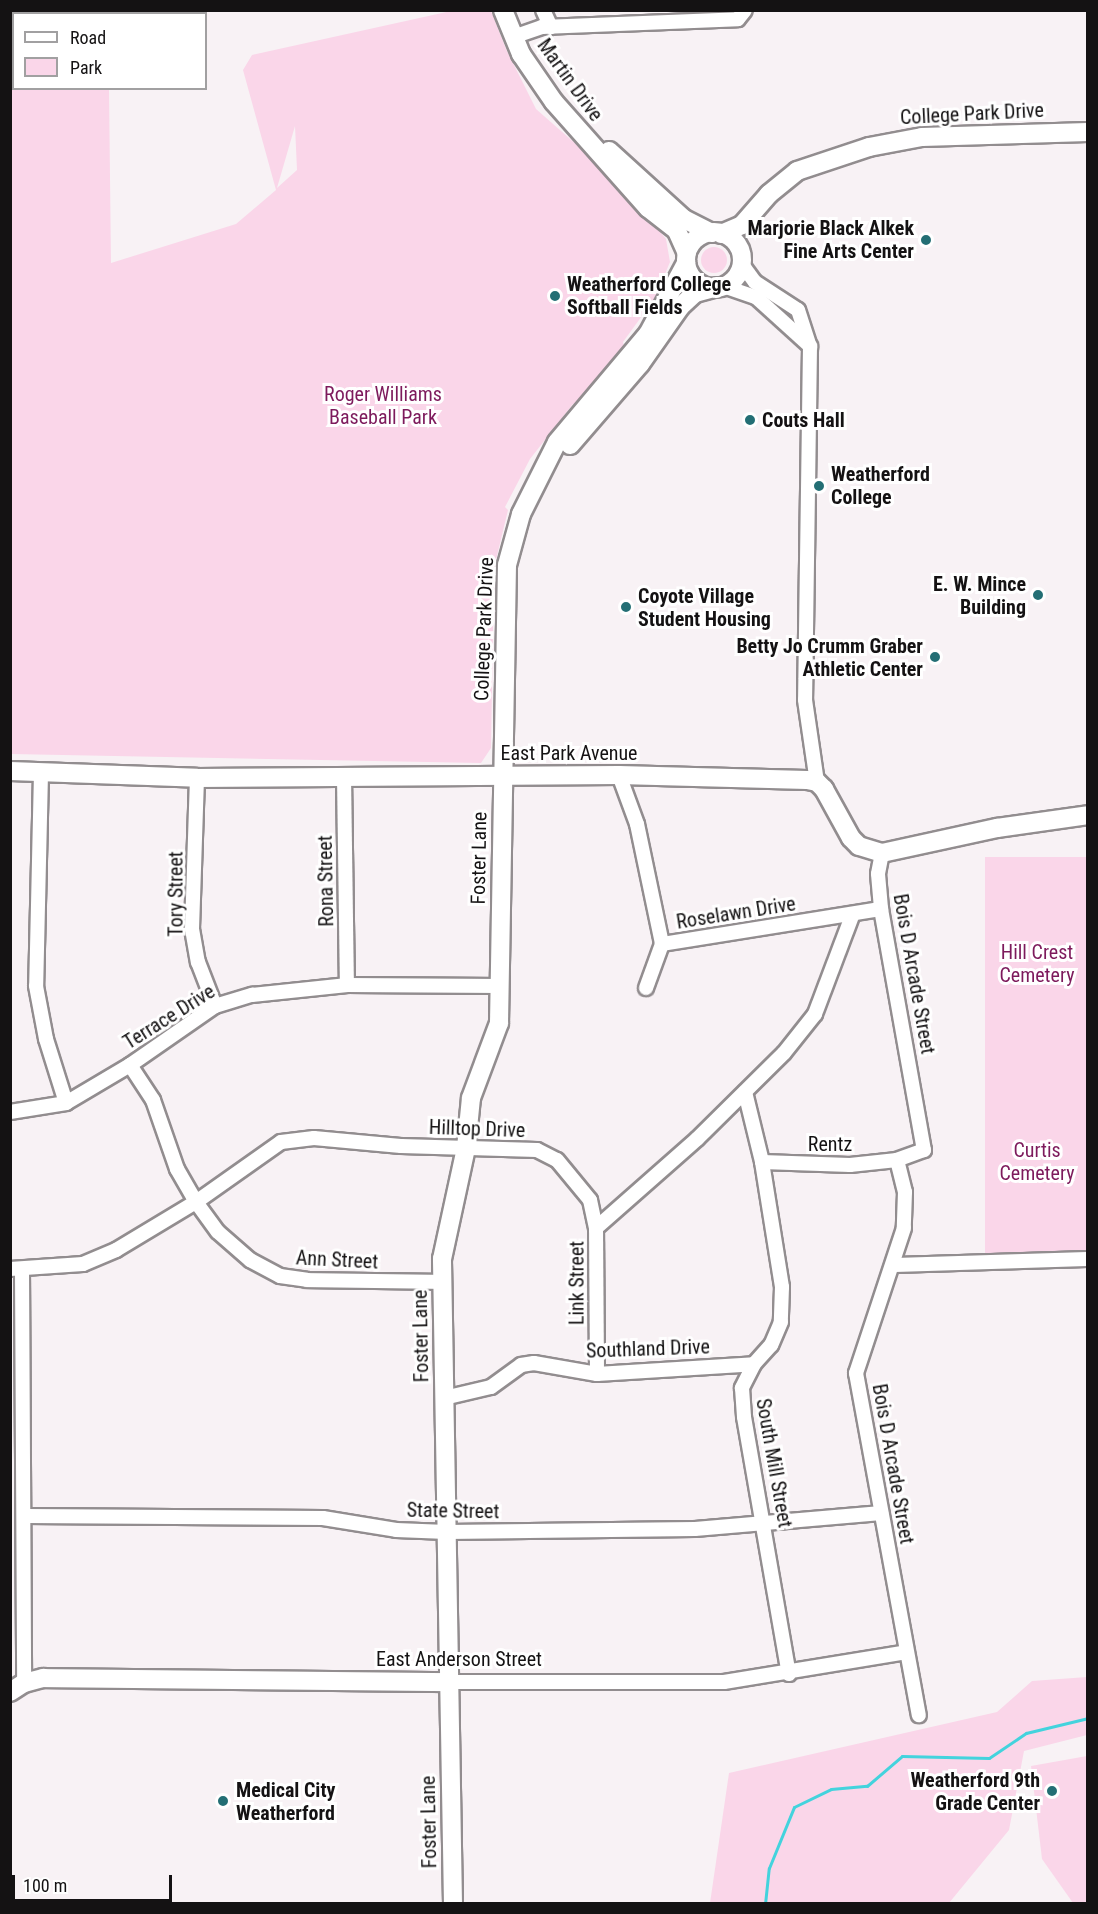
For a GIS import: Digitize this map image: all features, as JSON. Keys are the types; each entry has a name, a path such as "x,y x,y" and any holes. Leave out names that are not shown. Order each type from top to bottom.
{"street":[{"name":"Martin Drive","path":"503,10 513,37 536,78 588,142 648,208 677,231 687,258"},
{"path":"543,10 551,27"},
{"path":"513,37 551,27 738,19 745,10"},
{"name":"College Park Drive","path":"716,233 742,225 769,194 797,171 869,147 914,138 1088,132"},
{"name":"Martin Drive","path":"588,142 611,152 684,219 716,233"},
{"name":"College Park Drive","path":"741,260 749,236 767,211 827,162"},
{"path":"810,346 757,298 694,279 687,258 694,241 716,233 732,239 741,260 755,282 798,310 810,346 805,700 817,782 851,838 859,846 882,853 997,828 1088,815"},
{"name":"College Park Drive","path":"503,776 507,565 529,493 552,458 557,442 648,334 687,258"},
{"path":"720,287 732,281 741,260"},
{"name":"College Park Drive","path":"552,458 566,449 640,364 680,307 695,293 720,287"},
{"name":"East Park Avenue","path":"10,771 197,778 619,775 817,782"},
{"path":"41,773 36,986 46,1039 66,1103"},
{"name":"Roselawn Drive","path":"619,775 637,824 663,944 881,909"},
{"name":"Rona Street","path":"344,776 347,985"},
{"name":"Foster Lane","path":"453,1904 442,1282 445,1236 466,1148 471,1098 499,1023 503,776"},
{"name":"Tory Street","path":"197,778 192,929 198,962 215,1006"},
{"name":"Bois D Arcade Street","path":"882,853 878,874 881,909 924,1150 897,1160 905,1192 904,1228 894,1264 856,1373 919,1715"},
{"path":"596,1228 745,1092 815,1014 852,915"},
{"path":"646,988 663,944"},
{"name":"Terrace Drive","path":"10,1112 66,1103 130,1065 215,1006 293,988 347,985 501,986"},
{"name":"Ann Street","path":"130,1065 153,1100 177,1169 196,1202 218,1232 250,1260 280,1276 329,1281 442,1282"},
{"name":"South Mill Street","path":"745,1092 762,1162 782,1287 781,1322 771,1345 754,1364 742,1388 744,1417 765,1524 789,1674"},
{"name":"Hilltop Drive","path":"16,1269 83,1264 116,1250 196,1202 280,1142 314,1138 466,1148 537,1150 557,1160 590,1200 596,1228"},
{"name":"Rentz","path":"762,1162 850,1165 897,1160"},
{"name":"Link Street","path":"596,1228 597,1374"},
{"path":"894,1264 1088,1259"},
{"path":"16,1269 26,1516 17,1687"},
{"name":"Southland Drive","path":"444,1398 491,1387 521,1365 534,1363 597,1374 754,1364"},
{"name":"State Street","path":"26,1516 323,1518 396,1530 447,1532 695,1529 881,1513"},
{"name":"East Anderson Street","path":"17,1687 43,1678 724,1682 789,1674 907,1652"}],"green space":[{"name":"Roger Williams Baseball Park","path":"11,11 108,11 12,12 12,90 109,90 111,263 236,224 276,190 243,70 252,55 451,11 491,11 506,49 536,109 619,182 666,239 670,262 655,298 623,342 625,350 580,403 573,404 530,459 505,507 508,510 494,568 491,748 481,763 11,754","holes":["295,126 297,170 277,188"]},
{"path":"714,247 723,251 727,260 723,269 714,273 705,269 701,260 705,251"},
{"path":"985,857 1087,857 1087,1253 985,1253"},
{"path":"1087,1677 1087,1735 1024,1751 1009,1830 949,1903 710,1903 729,1773 997,1712 1032,1681"},
{"path":"1087,1756 1087,1903 1073,1903 1042,1859 1031,1766"}],"waterway":[{"path":"765,1904 769,1868 794,1807 831,1789 867,1786 902,1756 989,1758 1026,1733 1088,1718"}],"place":[{"name":"Marjorie Black Alkek Fine Arts Center","path":"926,240"},
{"name":"Weatherford College Softball Fields","path":"555,296"},
{"name":"Couts Hall","path":"750,420"},
{"name":"Weatherford College","path":"819,486"},
{"name":"E. W. Mince Building","path":"1038,595"},
{"name":"Coyote Village Student Housing","path":"626,607"},
{"name":"Betty Jo Crumm Graber Athletic Center","path":"935,657"},
{"name":"Weatherford 9th Grade Center","path":"1052,1791"},
{"name":"Medical City Weatherford","path":"223,1801"}],"park label":[{"name":"Hill Crest Cemetery","path":"1037,964"},
{"name":"Curtis Cemetery","path":"1037,1162"}]}
